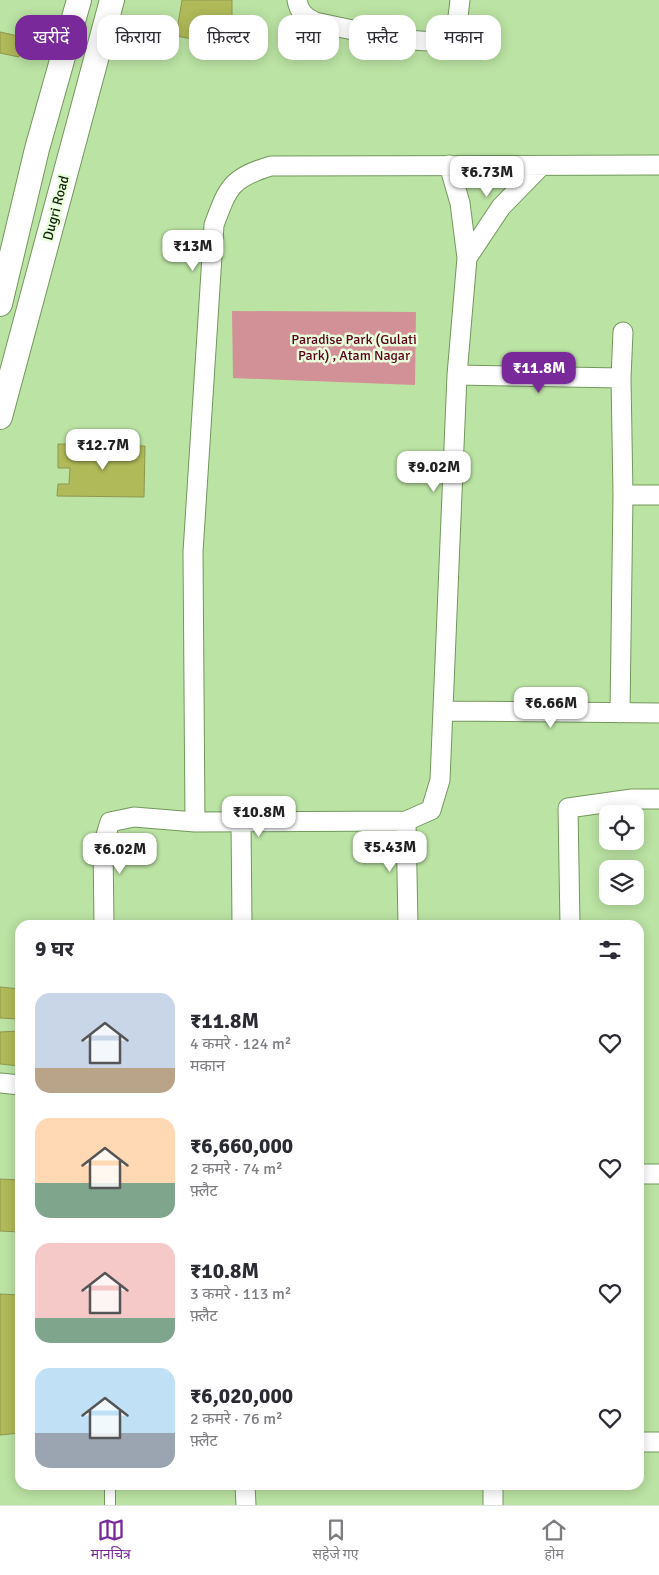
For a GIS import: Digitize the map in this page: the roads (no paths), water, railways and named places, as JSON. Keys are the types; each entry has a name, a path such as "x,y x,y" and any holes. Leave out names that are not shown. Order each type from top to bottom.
{"street":[{"path":"0,304 37,149 79,0"},
{"name":"Dugri Road","path":"0,417 5,383 112,0"},
{"path":"297,0 298,7 304,16 315,22 400,38 433,41 445,40 452,34 457,24 460,0"},
{"path":"195,822 193,552 214,225 226,193 247,174 271,166 659,165"},
{"path":"104,920 103,845 110,822 134,817 195,822 406,821 430,810 440,780 457,375 467,258 460,203 449,166"},
{"path":"467,258 501,207 541,166"},
{"path":"620,713 623,495 621,378 623,332"},
{"path":"457,375 621,378"},
{"path":"623,495 659,495"},
{"path":"443,711 659,712"},
{"path":"570,920 568,808 632,799 659,799"},
{"path":"241,821 242,920"},
{"path":"406,821 408,920"},
{"path":"0,1083 15,1084"},
{"path":"644,1174 659,1174"},
{"path":"644,1442 659,1442"},
{"path":"245,1490 246,1505"},
{"path":"493,1490 493,1505"}],"lane":[{"path":"110,1490 110,1505"}],"park label":[{"name":"Paradise Park (Gulati Park) , Atam Nagar","path":"354,348"}]}
